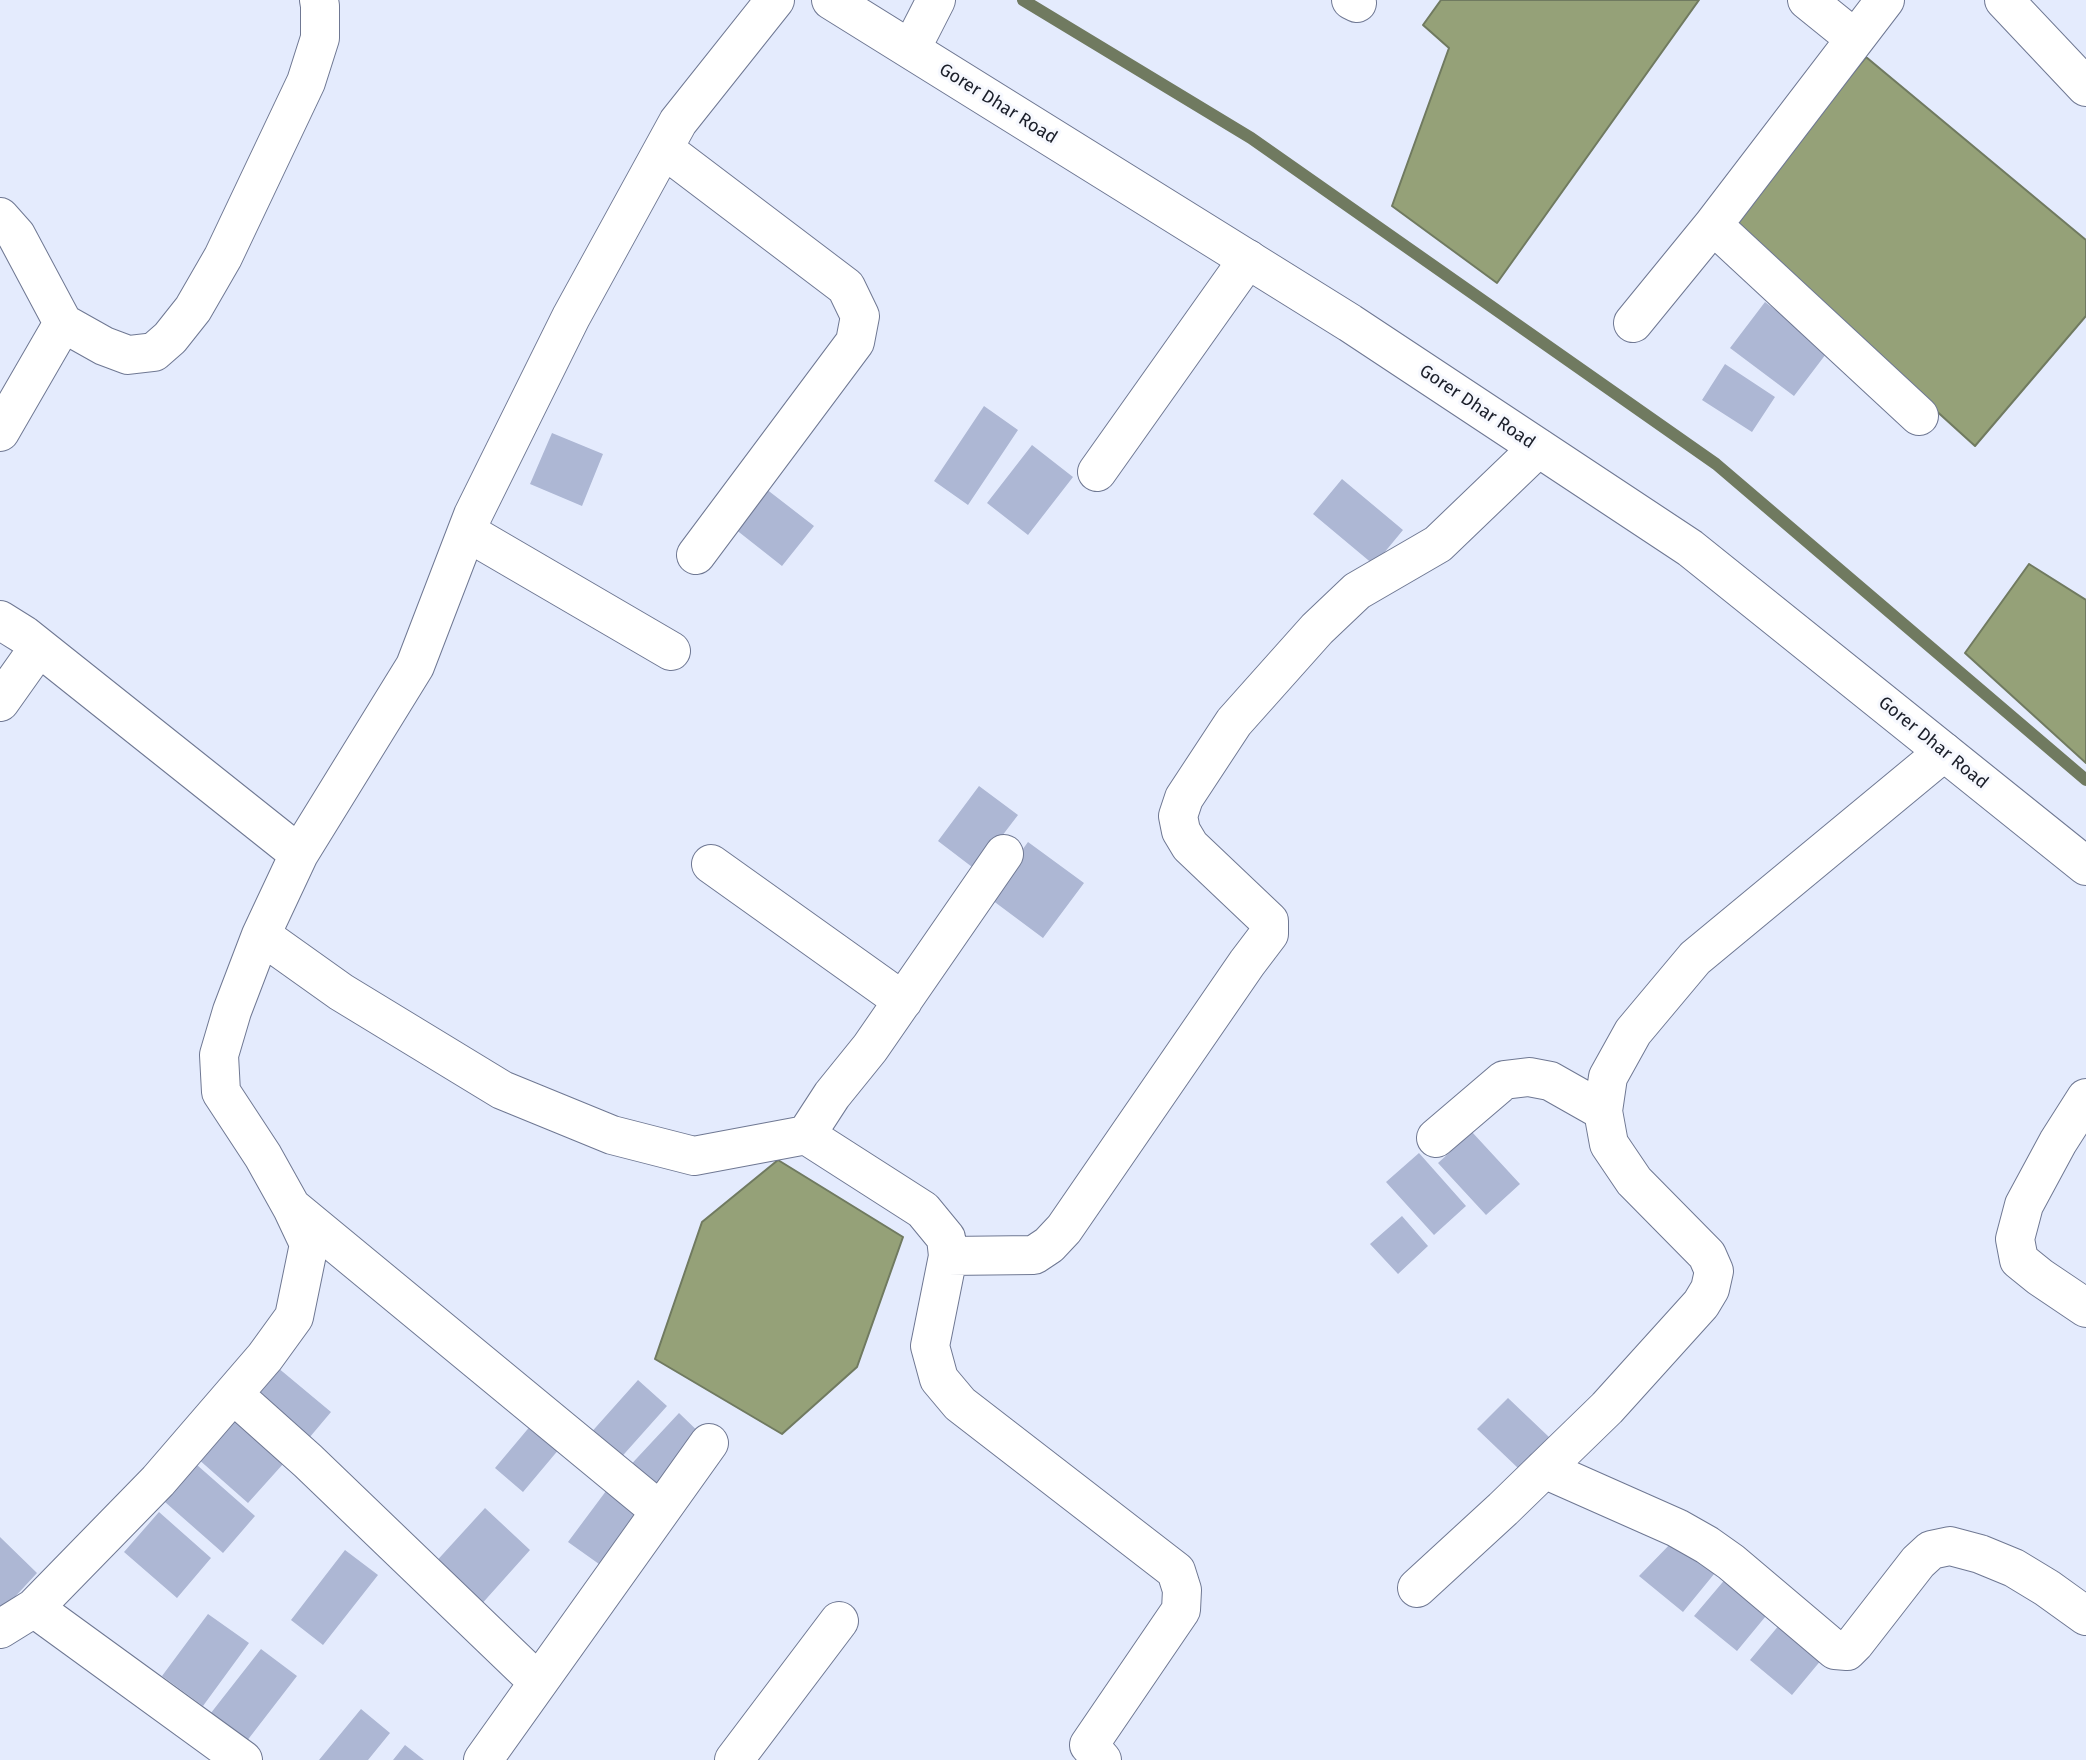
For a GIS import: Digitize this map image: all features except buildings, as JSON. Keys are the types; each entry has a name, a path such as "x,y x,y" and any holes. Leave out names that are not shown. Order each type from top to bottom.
{"street":[{"path":"0,216 16,235 63,323 104,346 128,355 154,352 170,338 193,309 223,257 306,82 320,38 319,0"},
{"path":"0,1629 34,1608 158,1481 265,1357 294,1317 309,1244 263,1156 221,1092 219,1055 232,1011 261,935 299,854 415,666 474,514 571,317 678,122 775,0"},
{"name":"Gorer Dhar Road","path":"831,0 1350,323 1690,548 2086,866"},
{"path":"911,49 936,0"},
{"path":"1807,0 1854,38"},
{"path":"1633,323 1713,225 1885,0"},
{"path":"2004,0 2086,87"},
{"path":"664,149 846,287 860,316 855,342 696,555"},
{"path":"1713,225 1919,416"},
{"path":"1097,472 1248,259"},
{"path":"0,432 63,323"},
{"path":"948,1256 1034,1255 1049,1245 1064,1229 1269,934 1269,921 1190,846 1181,831 1178,816 1184,798 1234,722 1317,629 1357,591 1438,544 1538,448"},
{"path":"467,532 671,651"},
{"path":"0,620 24,635 299,854"},
{"path":"0,702 39,647"},
{"path":"1417,1588 1607,1408 1701,1304 1710,1289 1714,1271 1707,1255 1634,1181 1609,1144 1603,1111 1608,1077 1633,1032 1695,958 1944,752"},
{"path":"806,1135 832,1096 870,1048 1004,854"},
{"path":"712,864 903,1001"},
{"path":"261,935 341,992 502,1090 612,1135 694,1156 806,1135 923,1210 946,1238 948,1256 930,1346 939,1379 960,1404 1177,1571 1182,1590 1181,1610 1090,1755"},
{"path":"1436,1138 1504,1080 1529,1077 1550,1081 1603,1111"},
{"path":"2086,1098 2058,1142 2024,1205 2015,1239 2019,1260 2086,1308"},
{"path":"292,1208 660,1511"},
{"path":"233,1394 308,1461 538,1682"},
{"path":"483,1760 709,1443"},
{"path":"1544,1469 1677,1528 1707,1545 1835,1650 1847,1651 1855,1643 1918,1562 1931,1550 1950,1546 1980,1554 2014,1568 2048,1588 2086,1616"},
{"path":"34,1608 243,1760"},
{"path":"734,1760 839,1621"}],"shaded area":[{"path":"1441,0 1699,0 1497,283 1392,206 1449,48 1423,25"},
{"path":"1866,57 2086,240 2086,316 1975,446 1729,223"},
{"path":"2029,564 2086,600 2086,763 1965,653"},
{"path":"778,1160 903,1237 857,1367 782,1434 655,1359 702,1222"}],"waterway":[{"path":"1023,0 1251,138 1716,464 2086,780"}]}
